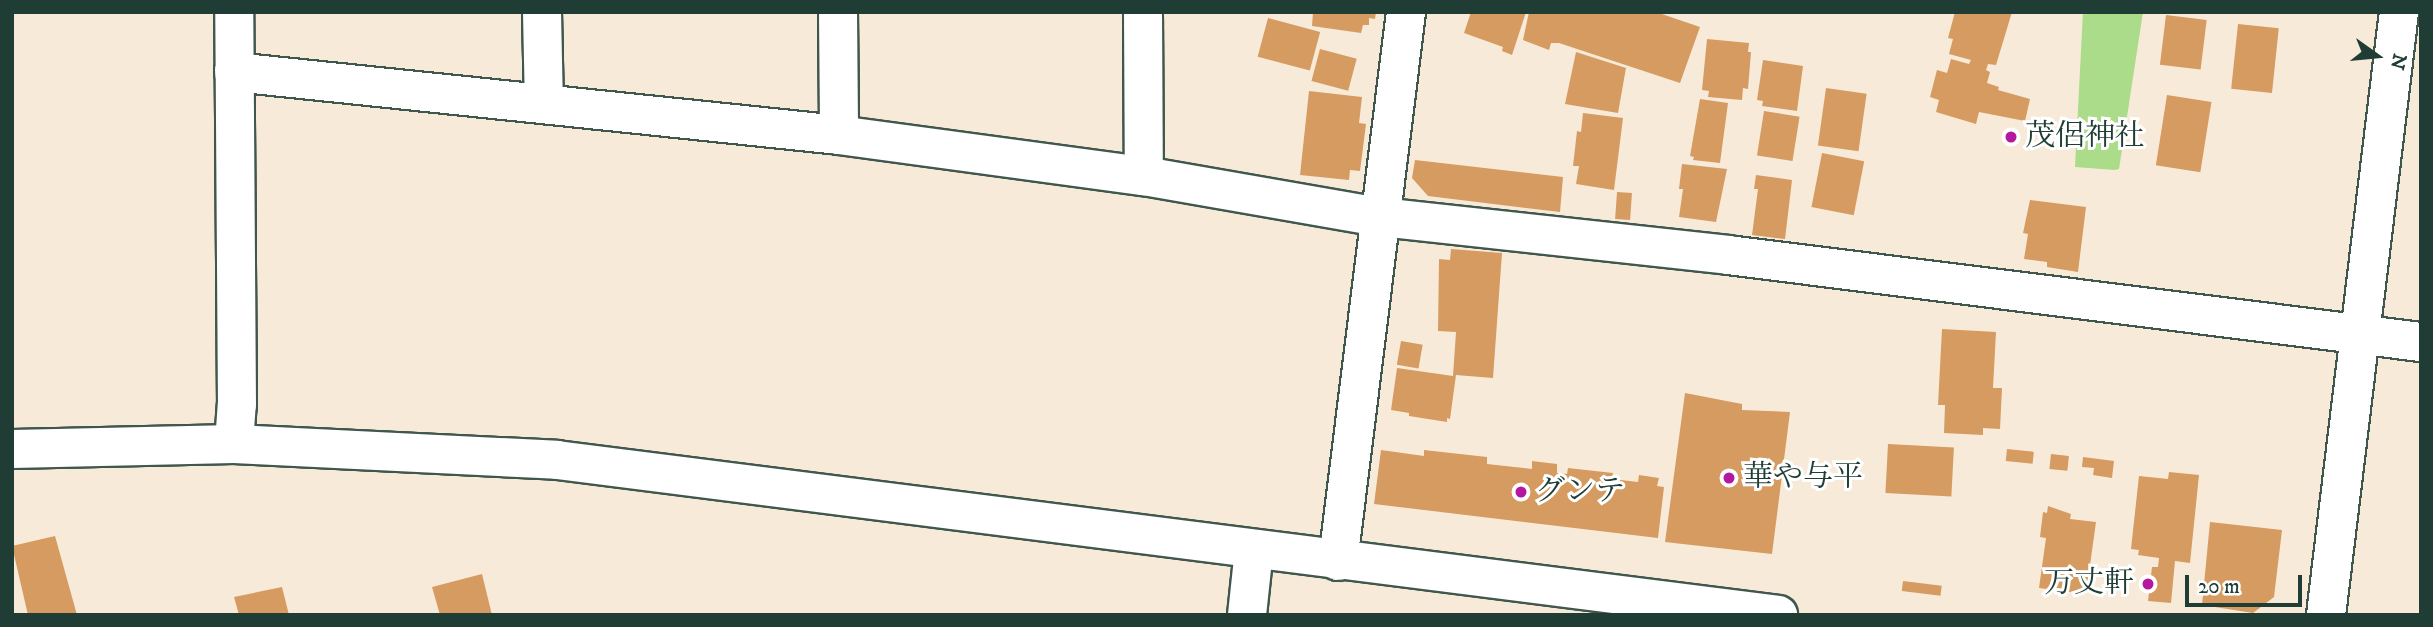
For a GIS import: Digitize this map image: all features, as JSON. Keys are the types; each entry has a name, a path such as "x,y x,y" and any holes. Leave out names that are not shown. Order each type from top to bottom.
{"street":[{"path":"234,12 237,405 234,444"},
{"path":"542,12 544,104"},
{"path":"838,12 839,135"},
{"path":"1143,12 1144,176"},
{"path":"1338,561 1406,12"},
{"path":"2326,615 2399,12"},
{"path":"234,72 839,135 1144,176 1380,217 1728,255 2421,342"},
{"path":"12,449 234,444 557,460 1777,615"},
{"path":"1247,615 1254,550"}],"green space":[{"path":"2083,12 2143,12 2119,169 2115,170 2075,167"}],"building":[{"path":"1313,12 1376,12 1375,19 1369,18 1369,25 1363,25 1361,33 1312,26"},
{"path":"1471,12 1526,12 1512,55 1502,51 1503,47 1464,33"},
{"path":"1529,12 1656,12 1700,27 1680,83 1559,43 1551,43 1549,50 1523,40"},
{"path":"1955,12 2012,12 1996,65 1988,64 1986,70 1990,72 1987,83 1999,87 1998,90 2030,99 2025,121 1979,112 1976,124 1936,112 1939,100 1930,97 1937,70 1947,73 1951,59 1969,64 1971,60 1949,54 1953,39 1948,38"},
{"path":"2166,15 2207,20 2201,70 2160,65"},
{"path":"1268,18 1320,32 1310,71 1258,57"},
{"path":"2238,24 2279,28 2272,93 2231,89"},
{"path":"1707,39 1749,43 1748,52 1751,52 1748,89 1743,88 1742,100 1708,97 1709,91 1702,90"},
{"path":"1320,49 1357,59 1348,91 1311,81"},
{"path":"1576,52 1626,68 1618,113 1565,104"},
{"path":"1763,60 1803,66 1797,111 1762,106 1763,101 1757,100"},
{"path":"1826,88 1867,94 1859,151 1818,145"},
{"path":"1309,91 1362,97 1359,123 1366,124 1360,171 1350,170 1349,180 1300,175"},
{"path":"2167,95 2211,102 2200,172 2156,165"},
{"path":"1700,99 1728,103 1720,163 1693,160 1694,157 1690,156"},
{"path":"1764,111 1800,117 1793,161 1757,155"},
{"path":"1583,113 1623,118 1614,190 1576,184 1579,166 1573,166 1577,131 1581,132"},
{"path":"1822,153 1864,161 1854,215 1812,207"},
{"path":"1415,160 1563,177 1560,212 1428,196 1412,178"},
{"path":"1682,164 1727,169 1716,222 1679,217 1683,189 1679,189"},
{"path":"1756,175 1792,180 1785,239 1752,235 1758,189 1754,189"},
{"path":"1617,192 1632,193 1630,220 1615,219"},
{"path":"2030,200 2086,207 2078,272 2047,267 2047,262 2024,259 2028,234 2023,233"},
{"path":"1451,249 1502,253 1493,378 1456,375 1450,419 1447,418 1447,422 1391,410 1397,368 1453,376 1456,332 1438,331 1439,259 1450,260"},
{"path":"1942,329 1996,332 1993,388 2002,388 2000,429 1983,428 1983,435 1944,433 1945,405 1938,405"},
{"path":"1401,341 1423,345 1418,368 1397,365"},
{"path":"1685,393 1742,404 1742,410 1790,412 1772,554 1665,542"},
{"path":"1888,444 1954,447 1951,496 1885,493"},
{"path":"2007,449 2034,452 2033,464 2006,461"},
{"path":"1381,450 1424,456 1424,450 1487,457 1487,464 1532,469 1532,461 1557,464 1557,473 1567,474 1568,468 1613,473 1612,479 1638,482 1639,475 1659,478 1657,486 1664,487 1658,538 1374,504"},
{"path":"2051,454 2069,456 2067,471 2049,469"},
{"path":"2083,457 2114,461 2112,478 2093,475 2094,468 2082,467"},
{"path":"2169,472 2199,475 2190,563 2175,561 2171,603 2148,601 2152,567 2158,567 2159,558 2138,555 2139,550 2131,549 2139,476 2168,479"},
{"path":"2048,506 2071,514 2070,519 2096,522 2086,594 2039,588 2046,538 2040,537 2043,512 2047,513"},
{"path":"2210,522 2282,530 2274,597 2253,613 2202,605"},
{"path":"55,536 77,615 28,615 12,546"},
{"path":"482,574 492,615 440,615 432,587"},
{"path":"1903,581 1942,586 1940,596 1902,591"},
{"path":"282,587 289,615 239,615 234,597"}],"place":[{"name":"茂侶神社","path":"2011,137"},
{"name":"華や与平","path":"1729,478"},
{"name":"グンテ","path":"1521,492"},
{"name":"万丈軒","path":"2148,584"}]}
